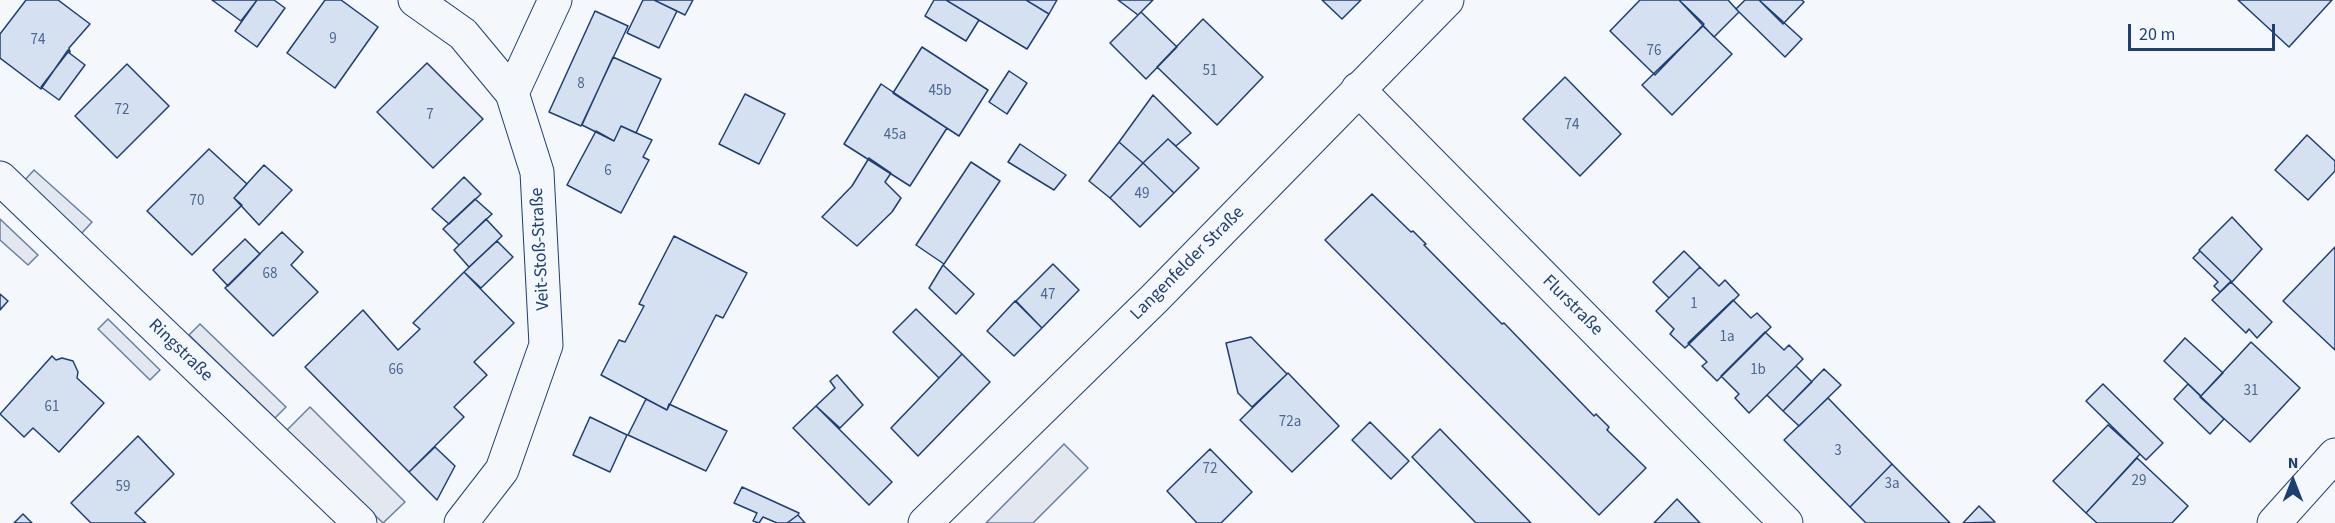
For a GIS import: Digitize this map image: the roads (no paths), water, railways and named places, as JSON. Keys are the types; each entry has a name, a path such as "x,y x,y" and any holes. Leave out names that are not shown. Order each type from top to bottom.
{"street":[{"name":"Veit-Stoß-Straße","path":"415,0 463,34 512,93 537,172 546,345 502,470 461,523"},
{"path":"512,93 555,0"},
{"name":"Langenfelder Straße","path":"925,523 1155,298 1447,0"},
{"name":"Flurstraße","path":"1358,89 1786,523"},
{"name":"Ringstraße","path":"0,178 360,523"},
{"path":"2274,523 2335,455"}]}
